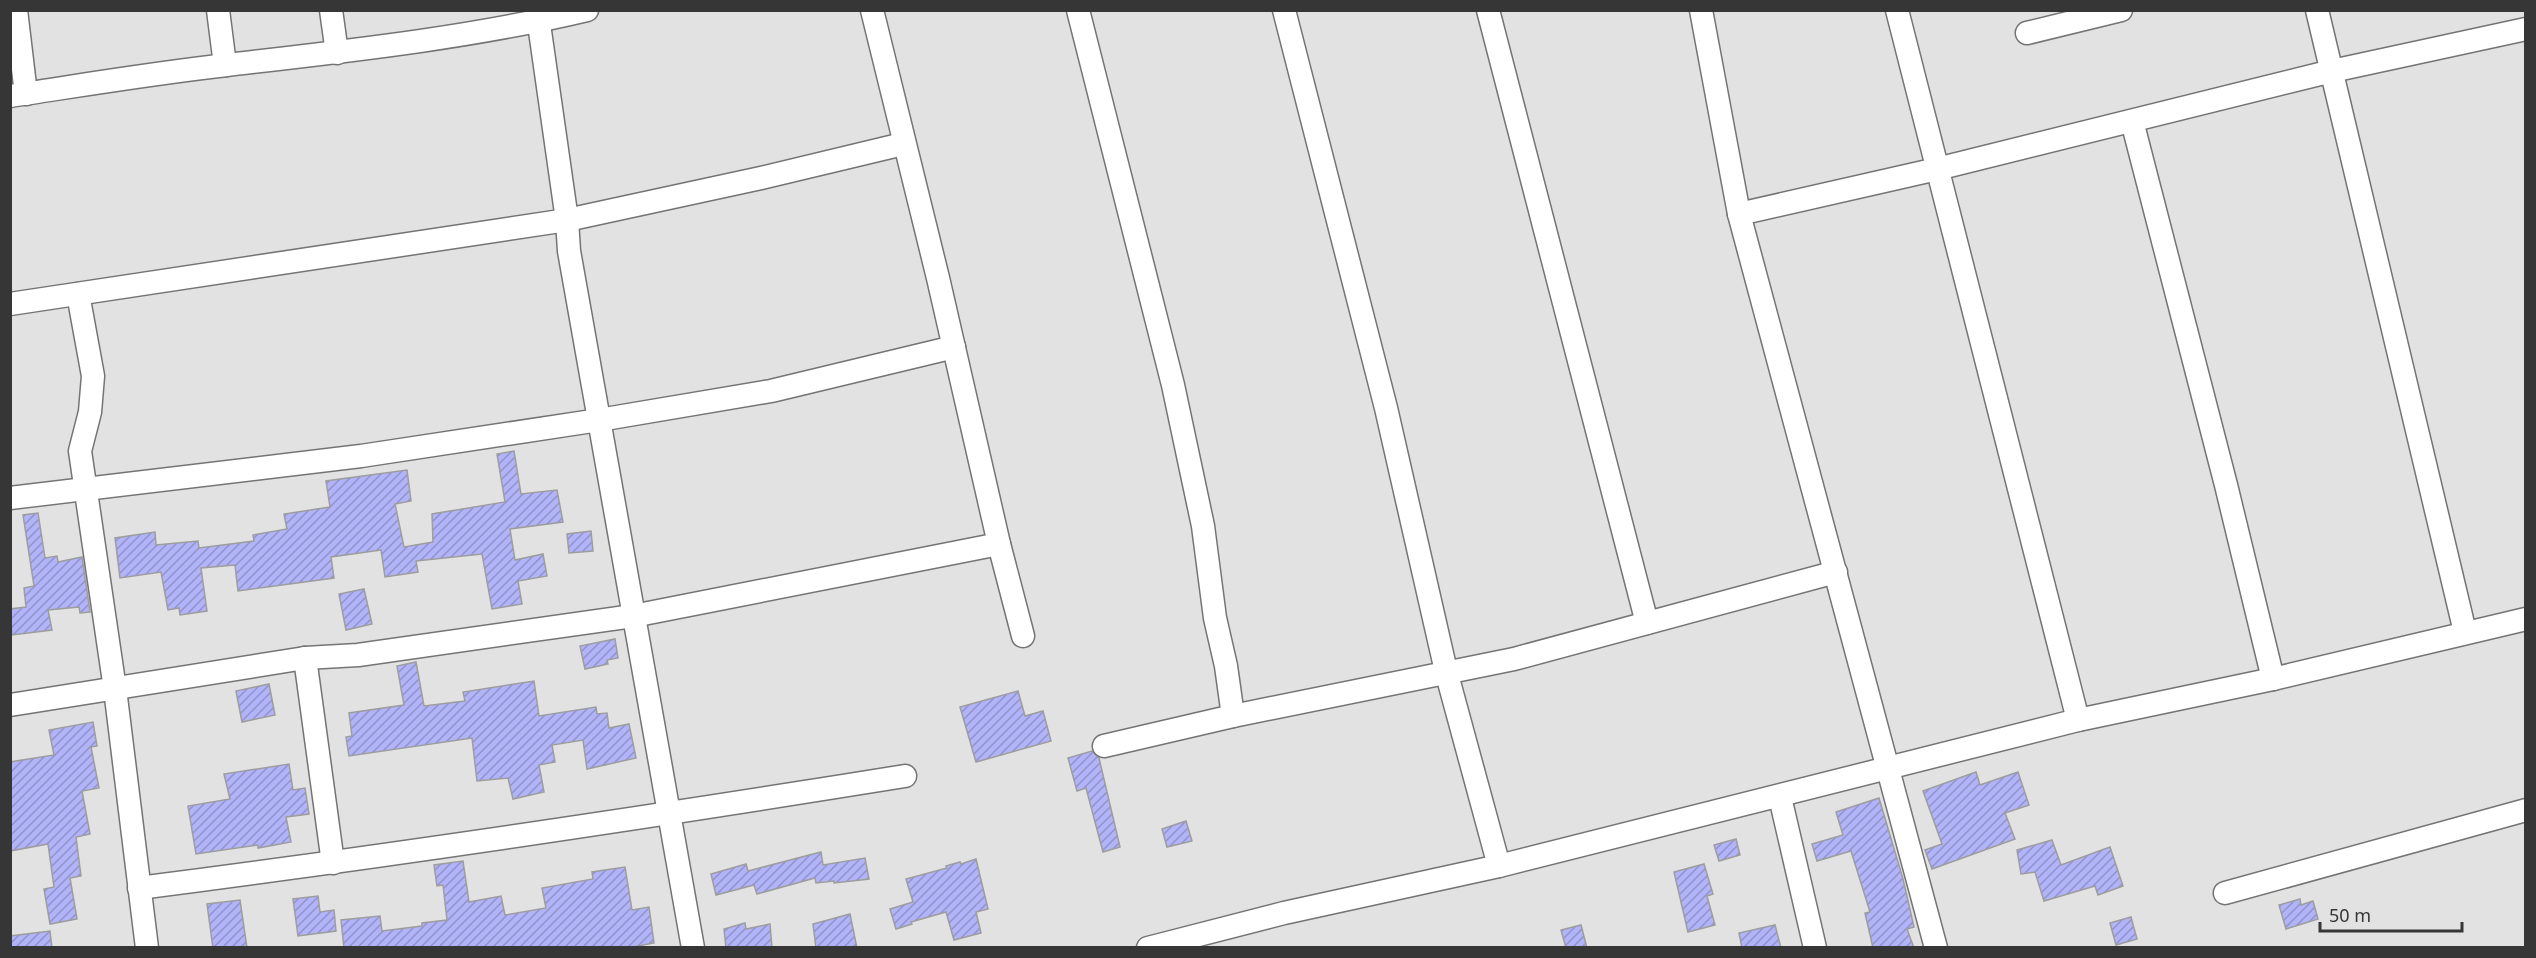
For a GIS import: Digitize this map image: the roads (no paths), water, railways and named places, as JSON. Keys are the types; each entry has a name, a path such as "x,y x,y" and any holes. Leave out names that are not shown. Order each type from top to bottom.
{"street":[{"path":"15,10 18,95 225,65 337,53 538,16 587,10"},
{"path":"218,10 225,65"},
{"path":"331,10 337,53"},
{"path":"872,10 1023,636"},
{"path":"1078,10 1173,385 1203,526 1215,618 1226,666 1233,716"},
{"path":"1284,10 1386,408 1446,671 1499,866"},
{"path":"1488,10 1647,623"},
{"path":"1701,10 1739,214 1936,948"},
{"path":"1897,10 2078,720"},
{"path":"2028,33 2121,10"},
{"path":"2317,10 2465,632"},
{"path":"538,16 567,220 569,250 693,948"},
{"path":"1739,214 1937,169 2332,71 2525,30"},
{"path":"2132,121 2226,485 2273,679"},
{"path":"10,304 567,220 761,178 903,144"},
{"path":"78,294 93,376 90,412 80,451 115,689 147,948"},
{"path":"10,498 361,456 599,420 771,391 954,347"},
{"path":"10,705 305,658 358,655 633,616 999,544"},
{"path":"1104,746 1233,716 1514,659 1836,572"},
{"path":"1148,948 1284,913 1499,866 1780,797 2078,720 2273,679 2526,619"},
{"path":"305,658 333,863"},
{"path":"139,888 333,863 669,814 905,776"},
{"path":"1780,797 1815,948"},
{"path":"2225,893 2526,810"}]}
